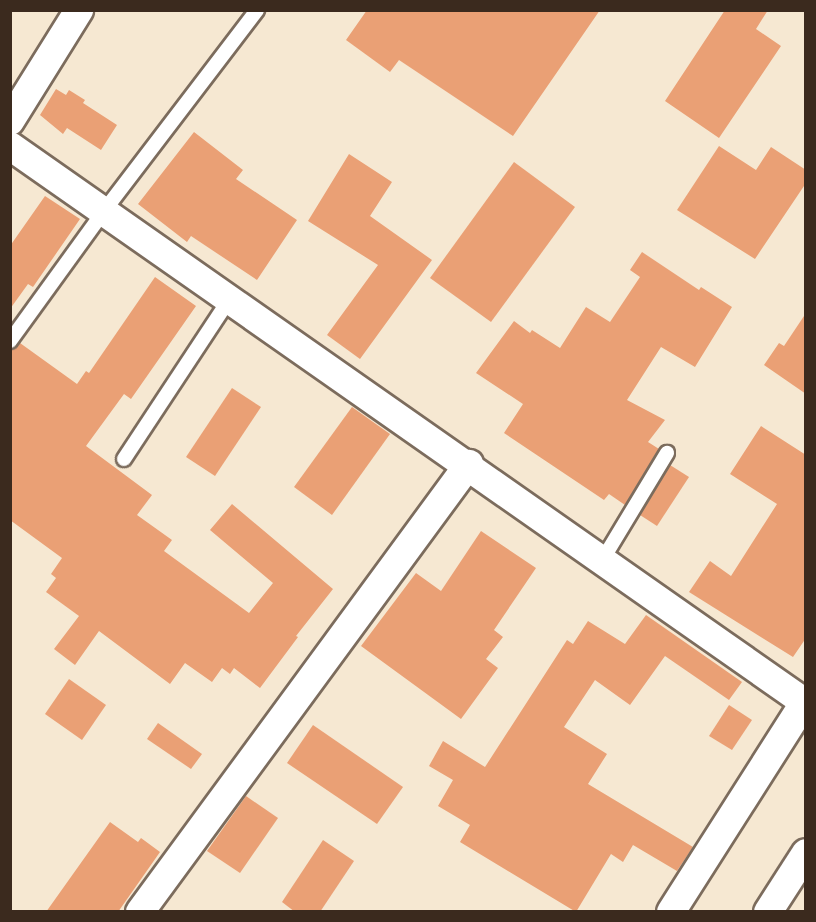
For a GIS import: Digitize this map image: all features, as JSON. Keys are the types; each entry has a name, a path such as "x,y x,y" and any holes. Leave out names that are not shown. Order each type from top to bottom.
{"street":[{"path":"10,121 79,10"},
{"path":"10,146 469,464 805,701 671,912"},
{"path":"140,912 469,464"},
{"path":"768,912 806,853"}],"lane":[{"path":"10,341 104,211 257,10"},
{"path":"124,459 230,298"},
{"path":"603,559 667,453"}],"building":[{"path":"367,10 600,10 513,136 399,60 390,72 346,40"},
{"path":"725,10 768,10 756,29 781,46 719,138 665,101"},
{"path":"56,89 66,95 69,90 85,100 83,103 117,125 101,150 67,128 63,134 40,115"},
{"path":"194,132 243,170 236,179 297,220 257,280 191,236 187,242 138,204"},
{"path":"719,146 756,170 771,147 806,170 806,183 755,259 677,210"},
{"path":"349,154 392,182 370,216 432,260 360,359 327,335 378,265 308,221"},
{"path":"514,162 575,207 491,322 430,278"},
{"path":"45,196 80,219 33,287 28,284 10,309 10,246"},
{"path":"642,252 699,290 701,287 732,307 695,367 661,347 627,400 665,420 648,442 659,449 625,505 609,494 604,500 504,433 523,404 476,373 514,321 530,333 532,330 560,348 586,307 610,322 640,277 630,270"},
{"path":"155,277 196,306 131,399 124,394 86,446 152,495 137,515 172,540 164,551 249,613 273,583 210,530 232,504 333,589 296,636 298,637 260,688 234,668 230,674 222,668 212,682 185,663 170,684 99,631 75,665 54,649 79,616 46,592 56,578 51,574 62,558 10,520 10,350 20,343 77,384 86,371 89,373"},
{"path":"806,313 806,394 764,365 779,343 784,346"},
{"path":"232,388 261,407 215,476 186,457"},
{"path":"352,407 390,434 332,515 294,487"},
{"path":"761,426 806,455 806,638 793,657 689,592 710,561 731,576 777,504 730,474"},
{"path":"670,465 689,477 657,526 640,515"},
{"path":"481,531 536,568 494,630 503,637 486,659 498,668 461,719 361,646 416,573 441,591"},
{"path":"646,615 742,682 729,700 665,656 630,705 595,680 564,727 607,754 588,784 693,847 677,871 633,845 623,862 611,854 576,912 460,842 470,825 438,806 453,780 429,766 443,741 485,767 567,640 573,644 588,621 625,644"},
{"path":"69,679 106,705 82,740 45,714"},
{"path":"729,705 752,720 732,750 709,736"},
{"path":"158,723 202,754 191,769 147,739"},
{"path":"313,725 403,787 377,824 287,763"},
{"path":"246,796 278,818 240,873 207,851"},
{"path":"110,822 138,842 141,838 160,852 118,912 46,912"},
{"path":"323,840 354,861 320,912 295,912 282,902"}]}
